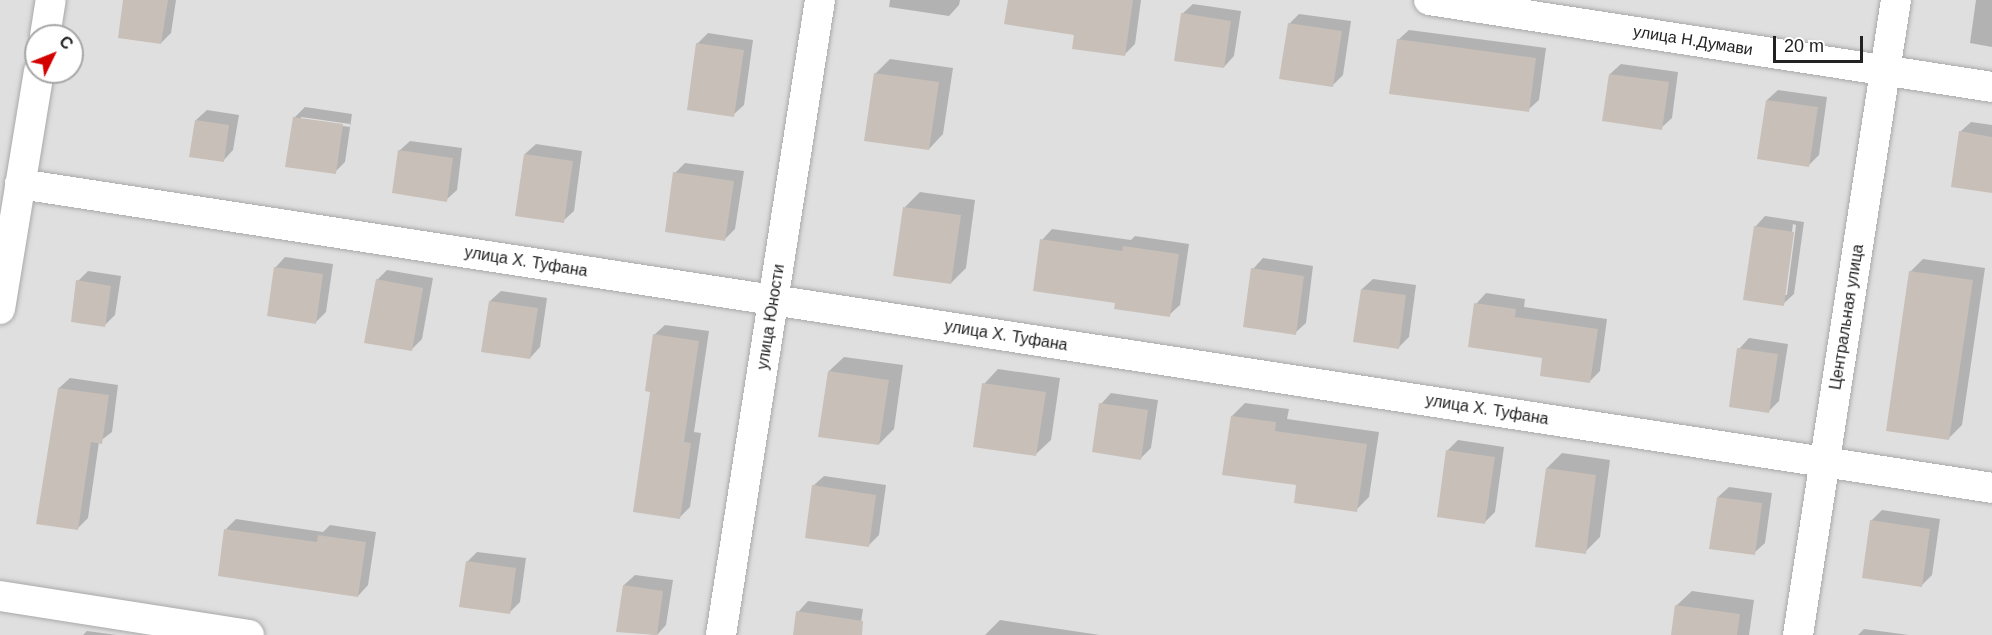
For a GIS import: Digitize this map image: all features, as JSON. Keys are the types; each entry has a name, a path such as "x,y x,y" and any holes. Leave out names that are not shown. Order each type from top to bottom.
{"street":[{"path":"47,24 51,0"},
{"name":"улица Юности","path":"721,635 820,0"},
{"name":"улица Н.Думави","path":"1429,0 1992,87"},
{"name":"Центральная улица","path":"1798,635 1896,0"},
{"path":"0,309 37,84"},
{"name":"улица Х. Туфана","path":"20,184 1992,488"},
{"path":"0,597 249,635"}],"shaded area":[{"path":"0,0 1992,0 1992,635 0,635"}],"building":[{"path":"123,0 168,0 161,44 118,38"},
{"path":"1008,0 1133,0 1125,56 1072,49 1074,35 1004,24"},
{"path":"1181,13 1231,21 1224,68 1174,61"},
{"path":"1288,23 1342,31 1333,87 1279,79"},
{"path":"1397,39 1536,58 1529,112 1389,94"},
{"path":"696,43 744,50 734,117 687,110"},
{"path":"874,73 939,82 929,150 864,141"},
{"path":"1609,74 1669,82 1662,130 1602,121"},
{"path":"1766,100 1818,107 1809,167 1757,159"},
{"path":"293,117 343,124 336,174 285,167"},
{"path":"195,120 229,125 224,162 189,157"},
{"path":"1959,131 1992,137 1992,193 1951,187"},
{"path":"398,150 453,158 447,202 392,193"},
{"path":"524,154 573,161 564,223 515,216"},
{"path":"673,172 734,181 725,241 665,232"},
{"path":"903,207 961,215 951,284 893,276"},
{"path":"1754,226 1794,232 1784,306 1743,300"},
{"path":"1040,239 1122,251 1123,246 1179,254 1170,317 1114,309 1115,303 1033,291"},
{"path":"274,267 323,274 316,324 267,316"},
{"path":"1251,268 1304,276 1296,335 1243,327"},
{"path":"1909,271 1973,280 1949,440 1886,431"},
{"path":"376,279 423,288 412,351 364,343"},
{"path":"76,280 111,286 105,327 71,322"},
{"path":"1361,289 1406,295 1399,349 1353,342"},
{"path":"489,301 538,308 530,359 481,352"},
{"path":"1474,303 1516,309 1515,317 1598,329 1590,383 1540,376 1542,358 1468,347"},
{"path":"653,334 699,341 684,442 691,443 680,519 633,512 650,392 645,391"},
{"path":"1737,348 1778,354 1769,413 1729,407"},
{"path":"828,371 889,380 879,445 818,437"},
{"path":"982,383 1046,392 1036,456 973,447"},
{"path":"58,388 109,395 102,444 91,442 78,530 36,524"},
{"path":"1099,403 1148,410 1141,460 1092,452"},
{"path":"1231,416 1276,422 1275,431 1367,444 1357,512 1294,503 1296,485 1222,475"},
{"path":"1446,450 1495,457 1485,524 1437,517"},
{"path":"1546,468 1596,475 1586,554 1535,547"},
{"path":"812,485 876,495 869,547 805,538"},
{"path":"1717,497 1762,503 1755,555 1709,549"},
{"path":"1870,520 1930,529 1922,587 1862,578"},
{"path":"224,529 317,542 318,535 366,542 358,597 218,576"},
{"path":"466,561 516,568 510,614 459,607"},
{"path":"623,585 663,591 657,635 616,632"},
{"path":"1675,605 1740,614 1737,635 1671,635"},
{"path":"796,611 863,621 862,635 793,635"}]}
